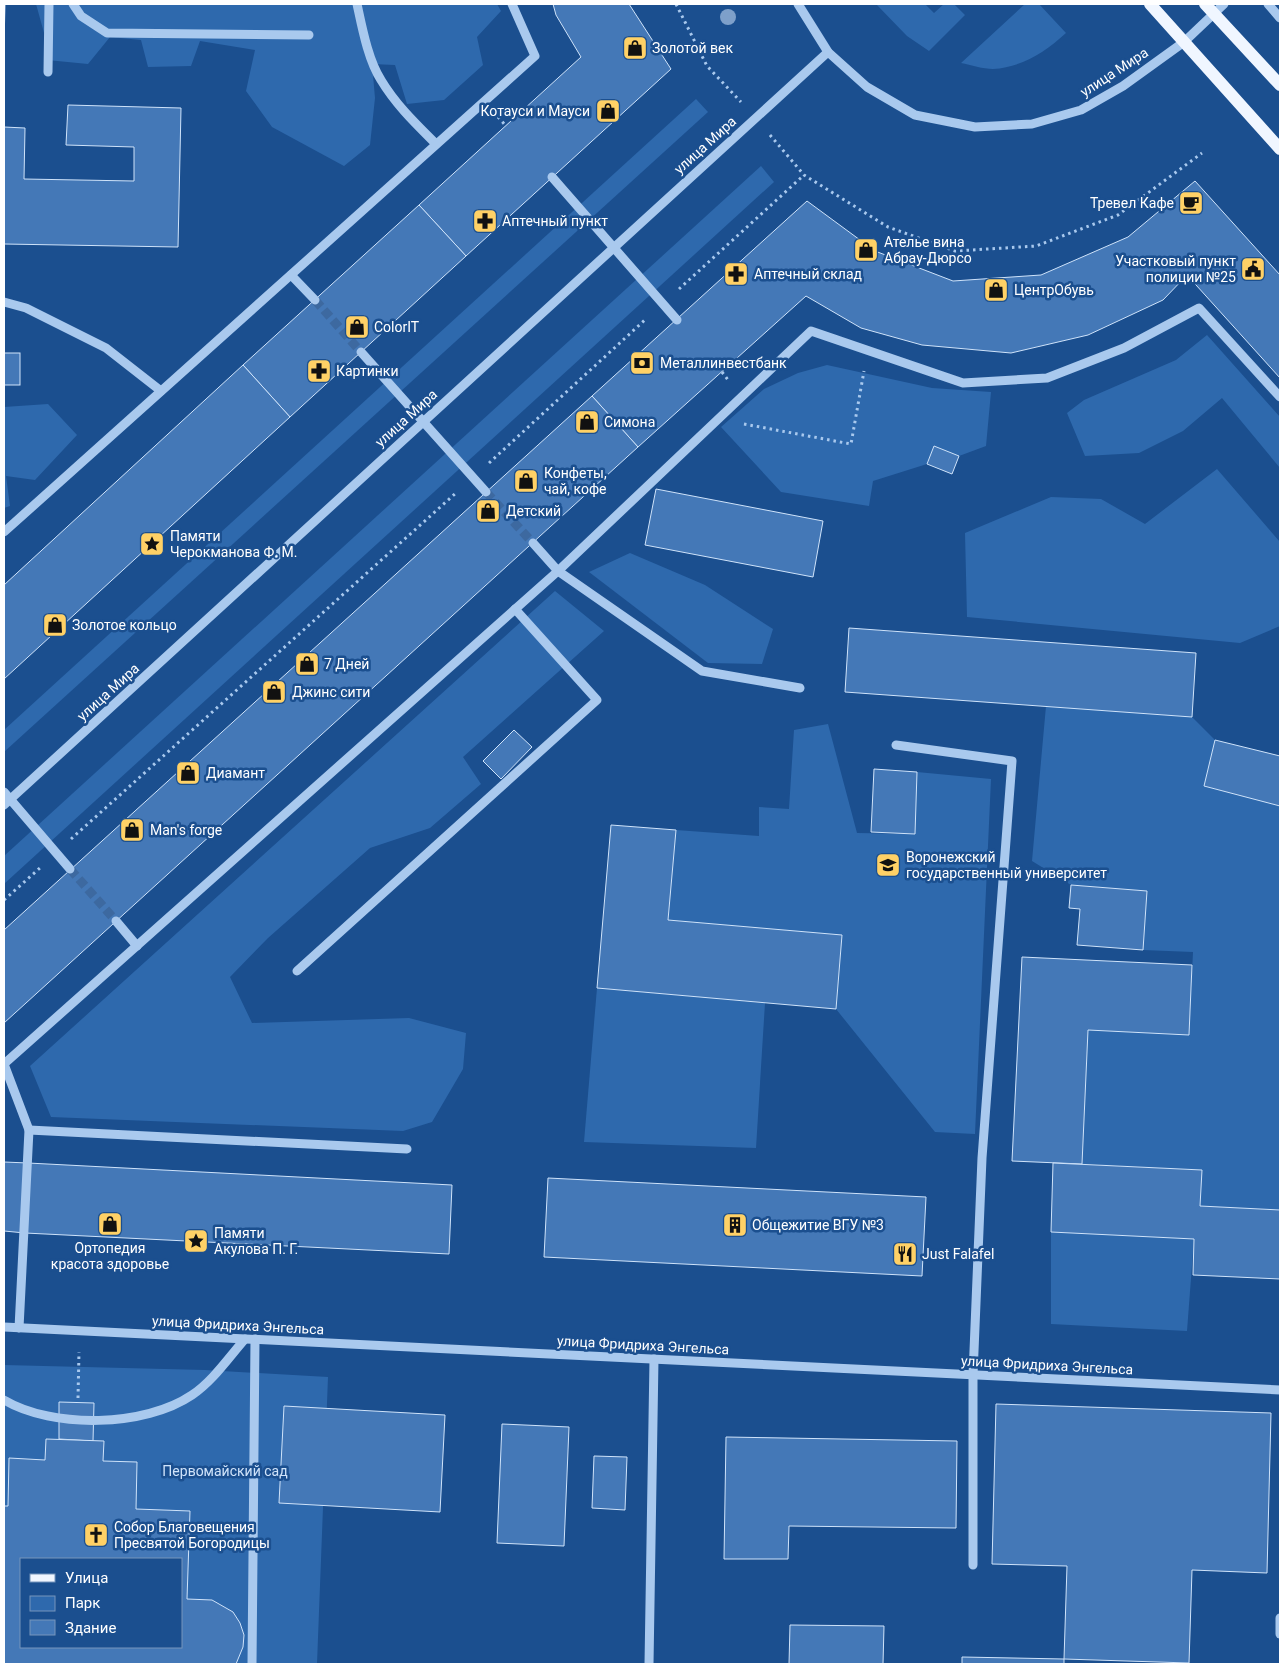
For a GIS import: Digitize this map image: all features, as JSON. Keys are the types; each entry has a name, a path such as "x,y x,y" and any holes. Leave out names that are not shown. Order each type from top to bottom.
{"main road":[{"path":"1150,4 1280,149"},
{"path":"1209,8 1280,85"}],"street":[{"path":"48,72 49,4"},
{"path":"73,4 81,16 107,34 309,35"},
{"path":"357,4 363,31 380,79 402,110 436,144"},
{"path":"4,532 535,56 512,4"},
{"name":"улица Мира","path":"798,4 828,52 866,87 915,115 975,127 1032,124 1080,110 1123,86 1184,42 1209,8 1224,4"},
{"path":"1268,4 1280,18"},
{"name":"улица Мира","path":"6,799 828,52"},
{"path":"552,177 677,320"},
{"path":"291,275 314,300"},
{"path":"4,302 26,308 106,348 161,391"},
{"path":"19,1328 30,1130 4,1064 558,571 811,331 962,383 1048,378 1124,348 1199,308 1280,397"},
{"path":"361,352 486,492"},
{"path":"533,543 558,571 702,672 800,688"},
{"path":"297,971 597,700 515,609"},
{"path":"896,745 1012,761 982,1158 973,1375 973,1565"},
{"path":"6,799 70,869"},
{"path":"116,922 137,946"},
{"path":"30,1130 407,1149"},
{"name":"улица Фридриха Энгельса","path":"4,1328 1280,1390"},
{"path":"4,1400 40,1416 59,1419 117,1418 162,1409 178,1404 194,1393 250,1339"},
{"path":"250,1339 252,1664"},
{"path":"649,1664 654,1359"},
{"path":"1280,1618 1280,1634"}],"path":[{"path":"676,4 707,66 756,118 804,175 888,226 955,251 1036,246 1118,215 1202,154"},
{"path":"4,900 473,478 804,175"},
{"path":"718,419 851,444 868,352"},
{"path":"78,1403 79,1352"}],"green space":[{"path":"36,4 497,4 501,11 477,37 483,65 444,100 407,104 395,65 372,64 375,98 370,145 344,166 272,127 246,91 255,50 200,41 191,66 148,67 141,40 110,37 88,64 47,60 46,40"},
{"path":"876,4 925,4 934,13 944,4 954,4 965,15 929,51 907,36"},
{"path":"1025,4 1039,4 1066,33 1042,52 1024,62 1004,68 981,68 961,63"},
{"path":"696,99 708,112 4,752 4,730"},
{"path":"761,166 774,182 4,884 4,856"},
{"path":"1207,335 1280,417 1280,468 1222,398 1183,431 1139,453 1085,456 1067,413 1084,400 1176,360"},
{"path":"827,365 932,388 991,392 986,446 959,456 934,446 927,464 873,481 869,506 781,492 721,427 764,389 798,373"},
{"path":"48,404 77,435 35,480 6,476 10,506 4,508 4,407"},
{"path":"1217,469 1280,542 1280,626 1240,643 967,617 965,533 1051,497 1101,499 1145,524"},
{"path":"630,553 705,585 773,629 762,664 708,663 589,572"},
{"path":"555,591 604,631 463,757 481,784 430,828 370,848 268,938 230,977 252,1023 409,1018 466,1033 463,1069 432,1122 403,1131 51,1117 30,1066"},
{"path":"1046,706 1192,717 1215,740 1205,786 1280,806 1280,1210 1200,1206 1201,1170 1082,1164 1088,1030 1189,1035 1193,952 1143,950 1147,891 1071,885 1032,861"},
{"path":"828,724 857,833 915,834 917,772 991,779 975,1134 935,1132 836,1009 842,935 668,920 676,830 759,836 759,807 789,809 794,730"},
{"path":"597,988 765,1003 756,1148 584,1142"},
{"path":"1051,1232 1194,1239 1187,1331 1051,1324"},
{"name":"Первомайский сад","path":"4,1365 205,1370 328,1377 317,1664 4,1664"}],"building":[{"path":"4,4 5,4 4,44"},
{"path":"553,4 629,4 671,69 466,256 419,205 581,57 556,15"},
{"path":"68,105 181,108 178,247 4,244 4,127 25,128 24,179 134,181 134,147 66,145"},
{"path":"1195,181 1280,275 1280,378 1187,275 1163,300 1088,335 1011,353 922,345 861,328 806,296 638,447 592,396 807,201 875,251 953,281 1041,275 1128,237"},
{"path":"419,205 466,256 290,417 243,365"},
{"path":"4,353 20,353 20,385 4,385"},
{"path":"243,365 290,417 4,679 4,585"},
{"path":"592,396 638,447 4,1023 4,930"},
{"path":"934,446 959,456 952,474 927,464"},
{"path":"656,489 823,521 813,577 645,545"},
{"path":"849,628 1196,653 1192,717 845,692"},
{"path":"514,730 532,747 501,779 483,761"},
{"path":"1215,740 1280,756 1280,806 1204,786"},
{"path":"874,769 917,772 915,834 871,832"},
{"path":"611,825 676,830 668,920 842,935 836,1009 597,988"},
{"path":"1071,885 1147,891 1143,950 1077,945 1080,909 1069,908"},
{"path":"1022,957 1192,965 1189,1035 1088,1030 1082,1164 1012,1161"},
{"path":"4,1162 28,1163 25,1233 4,1231"},
{"path":"28,1163 452,1185 449,1254 25,1233"},
{"path":"1053,1163 1202,1170 1200,1206 1280,1210 1280,1279 1193,1275 1194,1239 1051,1232"},
{"name":"Общежитие ВГУ №3","path":"548,1178 926,1197 922,1276 544,1257"},
{"path":"59,1402 94,1403 93,1441 59,1439"},
{"path":"996,1404 1271,1413 1267,1573 1192,1570 1189,1663 1064,1659 1067,1566 992,1564"},
{"path":"284,1406 445,1415 440,1512 279,1503"},
{"path":"502,1424 569,1427 564,1546 497,1543"},
{"path":"726,1437 957,1441 956,1528 789,1526 788,1559 724,1559"},
{"name":"Собор Благовещения Пресвятой Богородицы","path":"46,1439 104,1441 103,1461 137,1462 136,1509 190,1511 187,1599 212,1600 233,1612 240,1623 244,1635 243,1647 236,1664 4,1664 4,1506 8,1506 9,1458 45,1460"},
{"path":"594,1456 627,1457 625,1510 592,1508"},
{"path":"790,1625 884,1626 883,1664 789,1664"},
{"path":"962,1657 1064,1659 1064,1664 962,1664"}],"tunnel":[{"path":"315,300 361,352"},
{"path":"486,492 533,543"},
{"path":"70,869 116,921"}],"place":[{"name":"Золотой век","path":"635,48"},
{"name":"Котауси и Мауси","path":"608,111"},
{"name":"Тревел Кафе","path":"1191,203"},
{"name":"Аптечный пункт","path":"485,221"},
{"name":"Ателье вина Абрау-Дюрсо","path":"866,250"},
{"name":"Участковый пункт полиции №25","path":"1253,269"},
{"name":"Аптечный склад","path":"736,274"},
{"name":"ЦентрОбувь","path":"996,290"},
{"name":"ColorIT","path":"357,327"},
{"name":"Металлинвестбанк","path":"642,363"},
{"name":"Картинки","path":"319,371"},
{"name":"Симона","path":"587,422"},
{"name":"Конфеты, чай, кофе","path":"526,481"},
{"name":"Детский","path":"488,511"},
{"name":"Памяти Черокманова Ф. М.","path":"152,544"},
{"name":"Золотое кольцо","path":"55,625"},
{"name":"7 Дней","path":"307,664"},
{"name":"Джинс сити","path":"274,692"},
{"name":"Диамант","path":"188,773"},
{"name":"Man's forge","path":"132,830"},
{"name":"Воронежский государственный университет","path":"888,865"},
{"name":"Ортопедия красота здоровье","path":"110,1224"},
{"name":"Общежитие ВГУ №3","path":"735,1225"},
{"name":"Памяти Акулова П. Г.","path":"196,1241"},
{"name":"Just Falafel","path":"905,1254"},
{"name":"Собор Благовещения Пресвятой Богородицы","path":"96,1535"}]}
